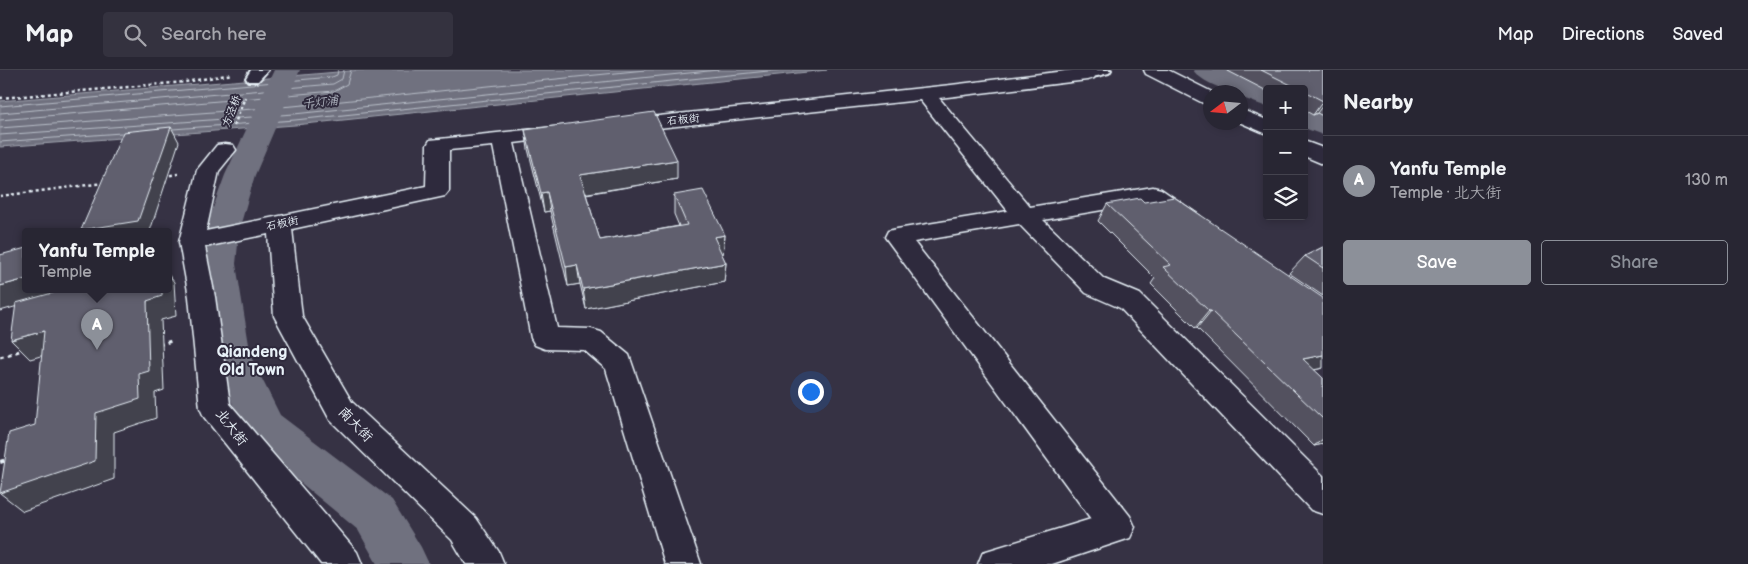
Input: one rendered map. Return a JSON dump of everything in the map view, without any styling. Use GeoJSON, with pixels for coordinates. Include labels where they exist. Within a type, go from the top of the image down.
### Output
{"type":"FeatureCollection","features":[{"type":"Feature","properties":{"kind":"street"},"geometry":{"type":"LineString","coordinates":[[1153,70],[1203,96]]}},
{"type":"Feature","properties":{"kind":"street","name":"石板街"},"geometry":{"type":"LineString","coordinates":[[191,242],[437,191],[438,145],[925,94],[1091,71]]}},
{"type":"Feature","properties":{"kind":"street"},"geometry":{"type":"LineString","coordinates":[[925,94],[1025,216],[1095,286],[1130,301],[1323,499]]}},
{"type":"Feature","properties":{"kind":"street"},"geometry":{"type":"LineString","coordinates":[[1248,119],[1263,126]]}},
{"type":"Feature","properties":{"kind":"street"},"geometry":{"type":"LineString","coordinates":[[502,138],[545,338],[591,340],[619,363],[683,564]]}},
{"type":"Feature","properties":{"kind":"street"},"geometry":{"type":"LineString","coordinates":[[1308,149],[1323,157]]}},
{"type":"Feature","properties":{"kind":"street","name":"北大街"},"geometry":{"type":"LineString","coordinates":[[217,160],[191,242],[202,298],[215,408],[344,564]]}},
{"type":"Feature","properties":{"kind":"street"},"geometry":{"type":"LineString","coordinates":[[996,564],[1118,527],[897,237],[1153,194],[1209,233]]}},
{"type":"Feature","properties":{"kind":"street","name":"南大街"},"geometry":{"type":"LineString","coordinates":[[279,224],[288,316],[341,412],[464,529],[486,564]]}},
{"type":"Feature","properties":{"kind":"path"},"geometry":{"type":"LineString","coordinates":[[0,98],[185,82],[257,72]]}},
{"type":"Feature","properties":{"kind":"path","name":"方泾桥"},"geometry":{"type":"LineString","coordinates":[[217,160],[257,72]]}},
{"type":"Feature","properties":{"kind":"path"},"geometry":{"type":"LineString","coordinates":[[158,176],[217,160]]}},
{"type":"Feature","properties":{"kind":"path"},"geometry":{"type":"LineString","coordinates":[[0,196],[109,182]]}},
{"type":"Feature","properties":{"kind":"path"},"geometry":{"type":"LineString","coordinates":[[150,348],[206,331]]}},
{"type":"Feature","properties":{"kind":"path"},"geometry":{"type":"LineString","coordinates":[[0,356],[27,349]]}},
{"type":"Feature","properties":{"kind":"path"},"geometry":{"type":"LineString","coordinates":[[0,462],[18,457]]}},
{"type":"Feature","properties":{"kind":"water","name":"千灯浦"},"geometry":{"type":"Polygon","coordinates":[[[361,70],[827,70],[295,125],[0,147],[0,101],[361,70]]]}},
{"type":"Feature","properties":{"kind":"building"},"geometry":{"type":"Polygon","coordinates":[[[1261,70],[1323,70],[1323,101],[1308,93],[1308,85],[1291,85],[1261,70]]]}},
{"type":"Feature","properties":{"kind":"building"},"geometry":{"type":"Polygon","coordinates":[[[654,112],[677,160],[580,175],[600,240],[687,225],[674,195],[703,190],[725,235],[714,237],[726,263],[583,289],[577,265],[566,267],[547,192],[541,193],[525,130],[654,112]]]}},
{"type":"Feature","properties":{"kind":"building"},"geometry":{"type":"Polygon","coordinates":[[[171,127],[138,221],[82,228],[123,132],[171,127]]]}},
{"type":"Feature","properties":{"kind":"building"},"geometry":{"type":"Polygon","coordinates":[[[1174,197],[1323,298],[1323,355],[1303,359],[1323,378],[1323,419],[1163,267],[1171,265],[1107,204],[1140,198],[1144,202],[1174,197]]]}},
{"type":"Feature","properties":{"kind":"building"},"geometry":{"type":"Polygon","coordinates":[[[1323,247],[1323,268],[1305,256],[1323,247]]]}},
{"type":"Feature","properties":{"kind":"building"},"geometry":{"type":"Polygon","coordinates":[[[22,249],[22,280],[0,286],[0,255],[22,249]]]}},
{"type":"Feature","properties":{"kind":"building"},"geometry":{"type":"Polygon","coordinates":[[[52,293],[162,293],[162,296],[147,301],[149,371],[139,374],[140,399],[96,413],[95,461],[0,493],[9,433],[35,425],[44,331],[11,340],[16,303],[52,293]]]}},
{"type":"Feature","properties":{"kind":"waterway"},"geometry":{"type":"LineString","coordinates":[[222,230],[240,175],[287,70]]}},
{"type":"Feature","properties":{"kind":"waterway"},"geometry":{"type":"LineString","coordinates":[[1206,70],[1263,97]]}},
{"type":"Feature","properties":{"kind":"waterway"},"geometry":{"type":"LineString","coordinates":[[1308,119],[1323,126]]}},
{"type":"Feature","properties":{"kind":"waterway"},"geometry":{"type":"LineString","coordinates":[[221,244],[219,264],[231,357],[265,428],[375,515],[404,564]]}},
{"type":"Feature","properties":{"kind":"place","name":"Yanfu Temple"},"geometry":{"type":"Point","coordinates":[97,350]}},
{"type":"Feature","properties":{"kind":"district","name":"Qiandeng Old Town"},"geometry":{"type":"Point","coordinates":[252,360]}}]}
